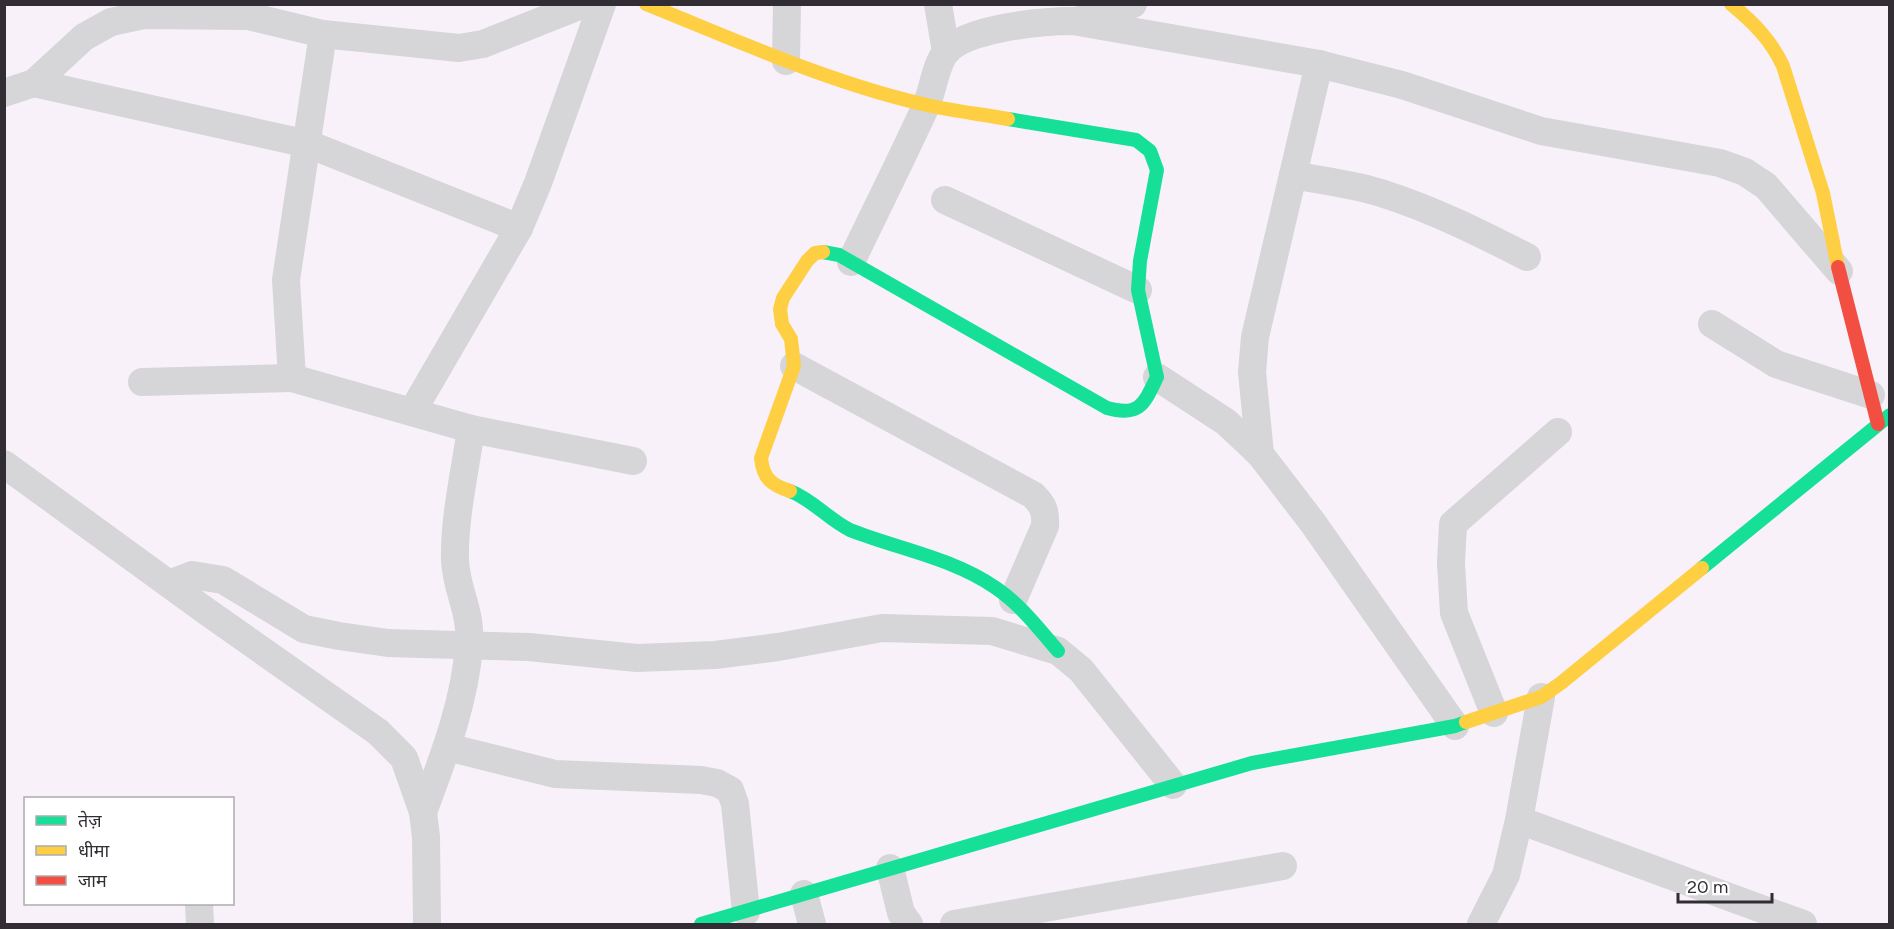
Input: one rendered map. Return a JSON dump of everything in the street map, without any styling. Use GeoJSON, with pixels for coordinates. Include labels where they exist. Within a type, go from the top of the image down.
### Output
{"type":"FeatureCollection","features":[{"type":"Feature","properties":{"kind":"street"},"geometry":{"type":"LineString","coordinates":[[4,93],[34,83],[84,37],[111,22],[144,15],[248,16],[323,34],[459,48],[483,44],[584,4]]}},
{"type":"Feature","properties":{"kind":"street"},"geometry":{"type":"LineString","coordinates":[[412,412],[519,228],[538,183],[602,4]]}},
{"type":"Feature","properties":{"kind":"street"},"geometry":{"type":"LineString","coordinates":[[646,4],[786,61],[854,84],[927,105],[1136,140],[1150,151],[1157,170],[1140,261],[1138,290],[1157,377],[1142,406],[1131,412],[1107,408],[851,262],[827,251],[815,253],[807,261],[783,298],[780,309],[782,324],[791,339],[794,366],[761,458],[761,471],[768,483],[806,498],[848,530],[960,568],[987,582],[1013,600],[1058,651],[1082,670],[1173,785]]}},
{"type":"Feature","properties":{"kind":"street"},"geometry":{"type":"LineString","coordinates":[[786,61],[787,4]]}},
{"type":"Feature","properties":{"kind":"street"},"geometry":{"type":"LineString","coordinates":[[851,262],[927,105],[946,52],[938,4]]}},
{"type":"Feature","properties":{"kind":"street"},"geometry":{"type":"LineString","coordinates":[[1074,21],[1133,4]]}},
{"type":"Feature","properties":{"kind":"street"},"geometry":{"type":"LineString","coordinates":[[1731,4],[1758,26],[1775,46],[1783,66],[1823,193],[1839,271],[1880,411]]}},
{"type":"Feature","properties":{"kind":"street"},"geometry":{"type":"LineString","coordinates":[[946,52],[960,42],[1004,27],[1046,21],[1074,21],[1319,64],[1402,85],[1541,131],[1720,163],[1745,172],[1766,186],[1839,271]]}},
{"type":"Feature","properties":{"kind":"street"},"geometry":{"type":"LineString","coordinates":[[292,378],[286,280],[323,34]]}},
{"type":"Feature","properties":{"kind":"street"},"geometry":{"type":"LineString","coordinates":[[1260,454],[1252,372],[1255,337],[1319,64]]}},
{"type":"Feature","properties":{"kind":"street"},"geometry":{"type":"LineString","coordinates":[[34,83],[308,144],[519,228]]}},
{"type":"Feature","properties":{"kind":"street"},"geometry":{"type":"LineString","coordinates":[[1293,175],[1381,193],[1446,217],[1527,257]]}},
{"type":"Feature","properties":{"kind":"street"},"geometry":{"type":"LineString","coordinates":[[945,200],[1138,290]]}},
{"type":"Feature","properties":{"kind":"street"},"geometry":{"type":"LineString","coordinates":[[1712,324],[1776,364],[1880,411]]}},
{"type":"Feature","properties":{"kind":"street"},"geometry":{"type":"LineString","coordinates":[[794,366],[1033,495],[1042,504],[1046,513],[1045,526],[1013,600]]}},
{"type":"Feature","properties":{"kind":"street"},"geometry":{"type":"LineString","coordinates":[[1157,377],[1226,422],[1260,454],[1313,523],[1455,726]]}},
{"type":"Feature","properties":{"kind":"street"},"geometry":{"type":"LineString","coordinates":[[142,382],[292,378],[471,429],[633,461]]}},
{"type":"Feature","properties":{"kind":"street"},"geometry":{"type":"LineString","coordinates":[[702,924],[1252,763],[1455,726],[1541,697],[1570,676],[1880,411]]}},
{"type":"Feature","properties":{"kind":"street"},"geometry":{"type":"LineString","coordinates":[[423,812],[447,747],[463,689],[469,645],[469,620],[455,562],[456,537],[471,429]]}},
{"type":"Feature","properties":{"kind":"street"},"geometry":{"type":"LineString","coordinates":[[1494,713],[1454,613],[1450,563],[1453,524],[1558,432]]}},
{"type":"Feature","properties":{"kind":"street"},"geometry":{"type":"LineString","coordinates":[[4,464],[378,732],[404,758],[423,812],[426,837],[427,924]]}},
{"type":"Feature","properties":{"kind":"street"},"geometry":{"type":"LineString","coordinates":[[169,584],[192,575],[223,580],[304,629],[388,643],[529,647],[637,658],[715,655],[778,647],[882,628],[992,631],[1058,651]]}},
{"type":"Feature","properties":{"kind":"street"},"geometry":{"type":"LineString","coordinates":[[1481,924],[1506,875],[1519,820],[1541,697]]}},
{"type":"Feature","properties":{"kind":"street"},"geometry":{"type":"LineString","coordinates":[[447,747],[555,774],[701,780],[717,783],[730,790],[735,804],[746,912]]}},
{"type":"Feature","properties":{"kind":"street"},"geometry":{"type":"LineString","coordinates":[[1519,820],[1803,924]]}},
{"type":"Feature","properties":{"kind":"street"},"geometry":{"type":"LineString","coordinates":[[954,924],[1283,866]]}},
{"type":"Feature","properties":{"kind":"street"},"geometry":{"type":"LineString","coordinates":[[890,868],[901,913],[909,924]]}},
{"type":"Feature","properties":{"kind":"street"},"geometry":{"type":"LineString","coordinates":[[804,894],[812,924]]}},
{"type":"Feature","properties":{"kind":"street"},"geometry":{"type":"LineString","coordinates":[[199,905],[200,924]]}},
{"type":"Feature","properties":{"kind":"traffic: fast"},"geometry":{"type":"LineString","coordinates":[[823,252],[839,255],[1107,408],[1127,411],[1140,406],[1157,377],[1138,290],[1140,261],[1157,170],[1150,151],[1136,140],[1008,119]]}},
{"type":"Feature","properties":{"kind":"traffic: fast"},"geometry":{"type":"LineString","coordinates":[[1702,568],[1890,415]]}},
{"type":"Feature","properties":{"kind":"traffic: fast"},"geometry":{"type":"LineString","coordinates":[[790,491],[806,499],[850,530],[944,561],[996,588],[1014,602],[1058,651]]}},
{"type":"Feature","properties":{"kind":"traffic: fast"},"geometry":{"type":"LineString","coordinates":[[701,924],[1252,763],[1455,726],[1466,722]]}},
{"type":"Feature","properties":{"kind":"traffic: slow"},"geometry":{"type":"LineString","coordinates":[[646,4],[785,60],[855,85],[927,105],[1008,119]]}},
{"type":"Feature","properties":{"kind":"traffic: slow"},"geometry":{"type":"LineString","coordinates":[[1731,4],[1761,32],[1783,66],[1823,193],[1838,267]]}},
{"type":"Feature","properties":{"kind":"traffic: slow"},"geometry":{"type":"LineString","coordinates":[[790,491],[769,480],[761,458],[794,366],[791,339],[782,324],[780,309],[783,298],[807,261],[815,253],[823,252]]}},
{"type":"Feature","properties":{"kind":"traffic: slow"},"geometry":{"type":"LineString","coordinates":[[1466,722],[1541,697],[1702,568]]}},
{"type":"Feature","properties":{"kind":"traffic: jam"},"geometry":{"type":"LineString","coordinates":[[1838,267],[1878,424]]}}]}
